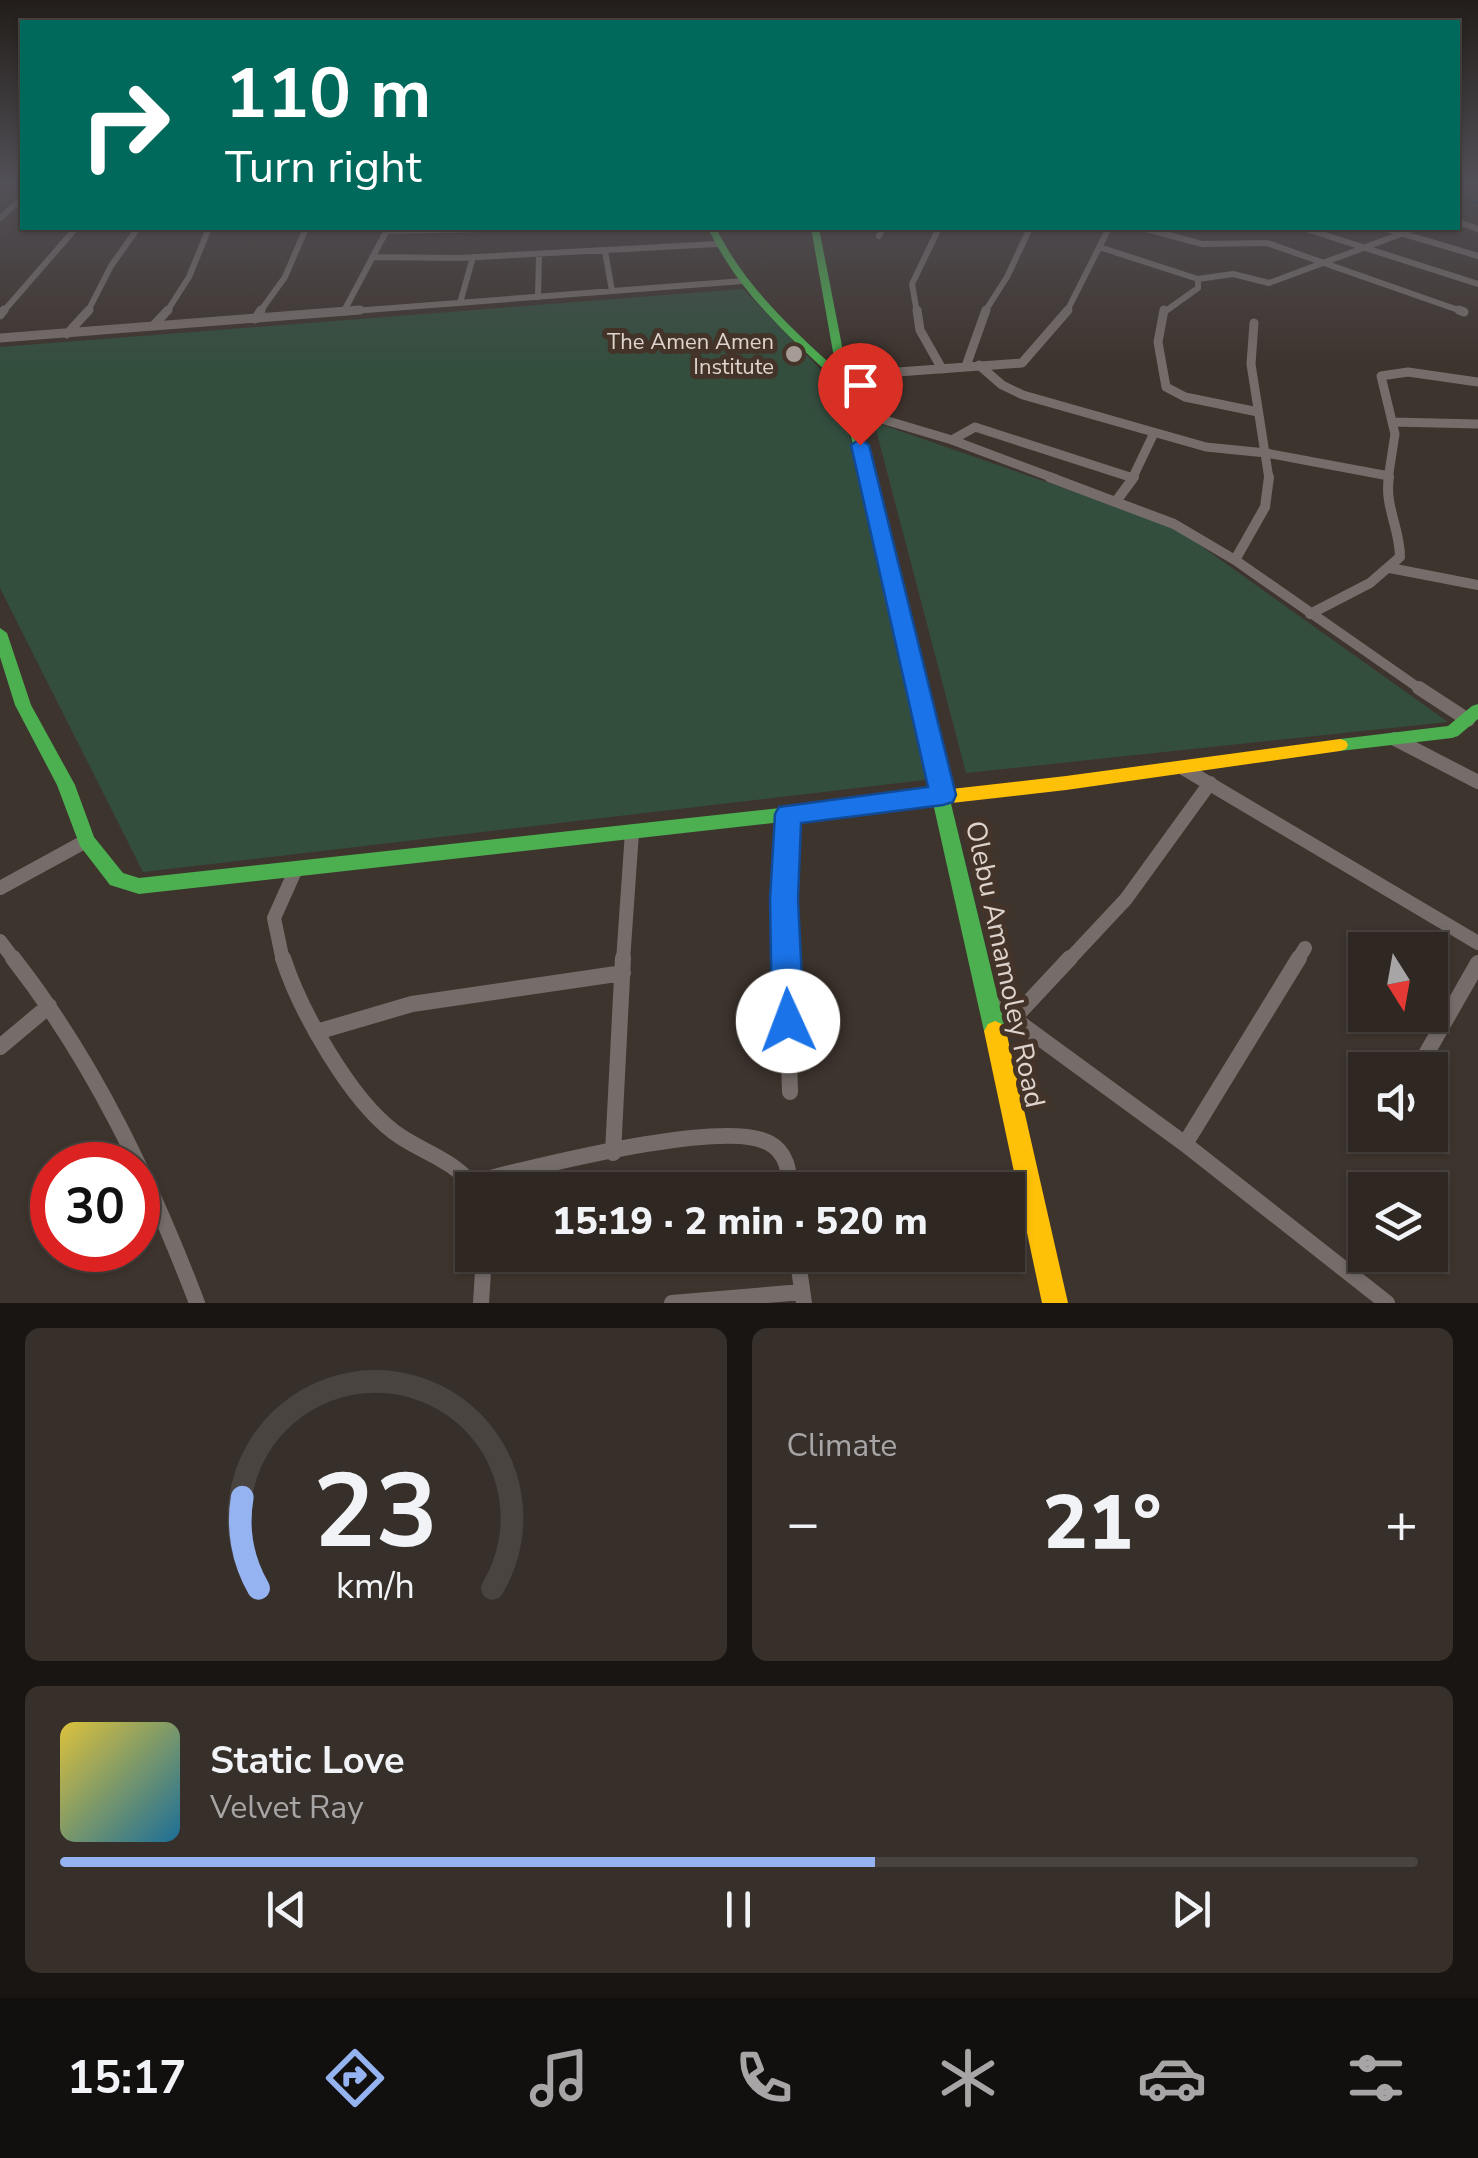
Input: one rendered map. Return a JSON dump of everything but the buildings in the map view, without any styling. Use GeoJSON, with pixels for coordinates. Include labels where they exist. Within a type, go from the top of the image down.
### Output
{"type":"FeatureCollection","features":[{"type":"Feature","properties":{"kind":"street"},"geometry":{"type":"LineString","coordinates":[[0,316],[64,242]]}},
{"type":"Feature","properties":{"kind":"street"},"geometry":{"type":"LineString","coordinates":[[67,334],[88,312],[128,242]]}},
{"type":"Feature","properties":{"kind":"street"},"geometry":{"type":"LineString","coordinates":[[152,327],[163,318],[188,277],[202,242]]}},
{"type":"Feature","properties":{"kind":"street"},"geometry":{"type":"LineString","coordinates":[[256,319],[285,277],[300,242]]}},
{"type":"Feature","properties":{"kind":"street"},"geometry":{"type":"LineString","coordinates":[[344,311],[381,242]]}},
{"type":"Feature","properties":{"kind":"street"},"geometry":{"type":"LineString","coordinates":[[372,257],[473,258],[669,242]]}},
{"type":"Feature","properties":{"kind":"street"},"geometry":{"type":"LineString","coordinates":[[718,242],[743,281],[844,379],[966,366],[1016,365],[1026,360],[1073,304],[1101,242]]}},
{"type":"Feature","properties":{"kind":"street","name":"Olebu Amamoley Road"},"geometry":{"type":"LineString","coordinates":[[817,242],[844,379],[943,795],[1055,1303]]}},
{"type":"Feature","properties":{"kind":"street"},"geometry":{"type":"LineString","coordinates":[[936,242],[912,284],[920,330],[942,368]]}},
{"type":"Feature","properties":{"kind":"street"},"geometry":{"type":"LineString","coordinates":[[966,366],[980,318],[1007,277],[1024,242]]}},
{"type":"Feature","properties":{"kind":"street"},"geometry":{"type":"LineString","coordinates":[[1194,242],[1268,244],[1464,312]]}},
{"type":"Feature","properties":{"kind":"street"},"geometry":{"type":"LineString","coordinates":[[1347,242],[1478,284]]}},
{"type":"Feature","properties":{"kind":"street"},"geometry":{"type":"LineString","coordinates":[[1098,247],[1119,250],[1198,279],[1233,274],[1274,282],[1377,242]]}},
{"type":"Feature","properties":{"kind":"street"},"geometry":{"type":"LineString","coordinates":[[1430,242],[1478,256]]}},
{"type":"Feature","properties":{"kind":"street"},"geometry":{"type":"LineString","coordinates":[[605,250],[612,292]]}},
{"type":"Feature","properties":{"kind":"street"},"geometry":{"type":"LineString","coordinates":[[538,297],[539,254]]}},
{"type":"Feature","properties":{"kind":"street"},"geometry":{"type":"LineString","coordinates":[[460,303],[473,258]]}},
{"type":"Feature","properties":{"kind":"street"},"geometry":{"type":"LineString","coordinates":[[1198,279],[1198,288],[1163,311],[1158,342],[1166,387],[1185,398],[1258,412]]}},
{"type":"Feature","properties":{"kind":"street"},"geometry":{"type":"LineString","coordinates":[[0,338],[743,281]]}},
{"type":"Feature","properties":{"kind":"street"},"geometry":{"type":"LineString","coordinates":[[1235,560],[1256,525],[1269,490],[1251,337],[1254,322]]}},
{"type":"Feature","properties":{"kind":"street"},"geometry":{"type":"LineString","coordinates":[[979,366],[1002,385],[1023,395],[1206,447],[1388,476]]}},
{"type":"Feature","properties":{"kind":"street"},"geometry":{"type":"LineString","coordinates":[[1310,614],[1354,594],[1400,556],[1400,542],[1388,510],[1388,476],[1395,450],[1392,422],[1380,382],[1384,374],[1408,372],[1478,382]]}},
{"type":"Feature","properties":{"kind":"street"},"geometry":{"type":"LineString","coordinates":[[0,633],[4,657],[22,706],[66,785],[86,841],[118,879],[139,886],[1183,768],[1452,732],[1473,715],[1174,524],[952,440],[851,410]]}},
{"type":"Feature","properties":{"kind":"street"},"geometry":{"type":"LineString","coordinates":[[1392,422],[1478,424]]}},
{"type":"Feature","properties":{"kind":"street"},"geometry":{"type":"LineString","coordinates":[[952,440],[975,426],[1133,478]]}},
{"type":"Feature","properties":{"kind":"street"},"geometry":{"type":"LineString","coordinates":[[1118,500],[1154,433]]}},
{"type":"Feature","properties":{"kind":"street"},"geometry":{"type":"LineString","coordinates":[[1390,568],[1478,585]]}},
{"type":"Feature","properties":{"kind":"street"},"geometry":{"type":"LineString","coordinates":[[1395,740],[1478,782]]}},
{"type":"Feature","properties":{"kind":"street"},"geometry":{"type":"LineString","coordinates":[[1183,768],[1478,943]]}},
{"type":"Feature","properties":{"kind":"street"},"geometry":{"type":"LineString","coordinates":[[1013,1019],[1126,899],[1210,783]]}},
{"type":"Feature","properties":{"kind":"street"},"geometry":{"type":"LineString","coordinates":[[788,814],[784,899],[790,1092]]}},
{"type":"Feature","properties":{"kind":"street"},"geometry":{"type":"LineString","coordinates":[[613,1152],[632,832]]}},
{"type":"Feature","properties":{"kind":"street"},"geometry":{"type":"LineString","coordinates":[[0,888],[86,841]]}},
{"type":"Feature","properties":{"kind":"street"},"geometry":{"type":"LineString","coordinates":[[296,869],[276,907],[276,944],[288,974],[373,1112],[391,1130],[455,1173]]}},
{"type":"Feature","properties":{"kind":"street"},"geometry":{"type":"LineString","coordinates":[[0,941],[50,1006],[100,1086],[157,1197],[197,1303]]}},
{"type":"Feature","properties":{"kind":"street"},"geometry":{"type":"LineString","coordinates":[[1185,1144],[1305,948]]}},
{"type":"Feature","properties":{"kind":"street"},"geometry":{"type":"LineString","coordinates":[[1427,1052],[1478,962]]}},
{"type":"Feature","properties":{"kind":"street"},"geometry":{"type":"LineString","coordinates":[[320,1031],[412,1004],[623,973]]}},
{"type":"Feature","properties":{"kind":"street"},"geometry":{"type":"LineString","coordinates":[[988,1000],[1185,1144],[1386,1303]]}},
{"type":"Feature","properties":{"kind":"street"},"geometry":{"type":"LineString","coordinates":[[0,1046],[50,1006]]}},
{"type":"Feature","properties":{"kind":"street"},"geometry":{"type":"LineString","coordinates":[[531,1172],[613,1152],[724,1136],[766,1141],[780,1151],[789,1172]]}},
{"type":"Feature","properties":{"kind":"street"},"geometry":{"type":"LineString","coordinates":[[480,1303],[483,1272]]}},
{"type":"Feature","properties":{"kind":"street"},"geometry":{"type":"LineString","coordinates":[[672,1303],[803,1298],[799,1272]]}},
{"type":"Feature","properties":{"kind":"green space"},"geometry":{"type":"Polygon","coordinates":[[[743,289],[838,388],[933,779],[143,872],[0,588],[0,347],[743,289]]]}},
{"type":"Feature","properties":{"kind":"green space"},"geometry":{"type":"Polygon","coordinates":[[[874,422],[1173,526],[1448,722],[966,773],[874,422]]]}},
{"type":"Feature","properties":{"kind":"traffic: fast"},"geometry":{"type":"LineString","coordinates":[[719,242],[752,293],[844,382]]}},
{"type":"Feature","properties":{"kind":"traffic: fast"},"geometry":{"type":"LineString","coordinates":[[818,242],[844,382],[995,1031]]}},
{"type":"Feature","properties":{"kind":"traffic: fast"},"geometry":{"type":"LineString","coordinates":[[0,633],[23,705],[66,785],[86,841],[117,879],[139,886],[854,807]]}},
{"type":"Feature","properties":{"kind":"traffic: fast"},"geometry":{"type":"LineString","coordinates":[[1340,745],[1452,732],[1478,710]]}},
{"type":"Feature","properties":{"kind":"traffic: slow"},"geometry":{"type":"LineString","coordinates":[[854,807],[1066,783],[1340,745]]}},
{"type":"Feature","properties":{"kind":"traffic: slow"},"geometry":{"type":"LineString","coordinates":[[995,1031],[1055,1303]]}},
{"type":"Feature","properties":{"kind":"place","name":"The Amen Amen Institute"},"geometry":{"type":"Point","coordinates":[794,354]}},
{"type":"Feature","properties":{"kind":"route"},"geometry":{"type":"LineString","coordinates":[[788,1021],[784,899],[788,814],[943,795],[860,445]]}}]}
